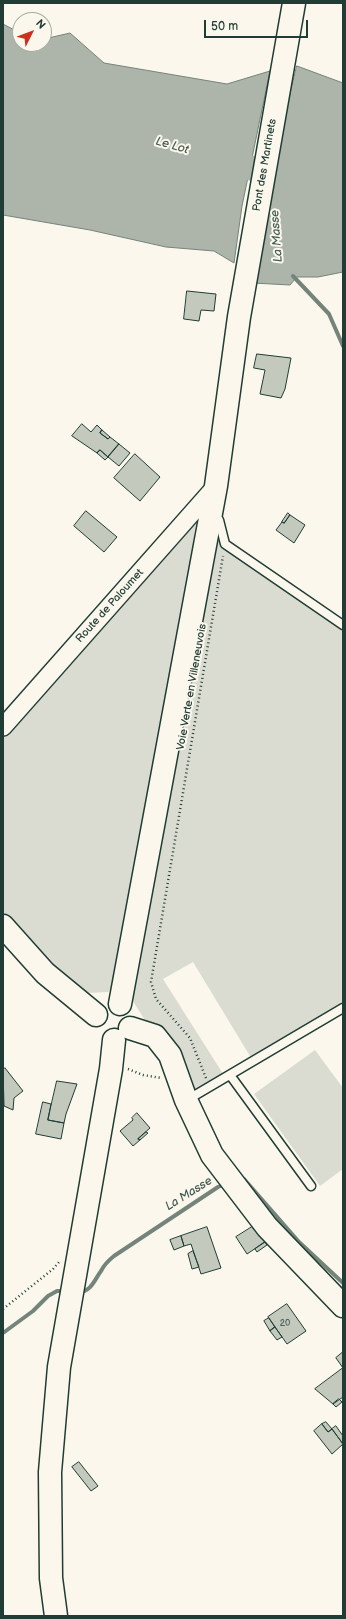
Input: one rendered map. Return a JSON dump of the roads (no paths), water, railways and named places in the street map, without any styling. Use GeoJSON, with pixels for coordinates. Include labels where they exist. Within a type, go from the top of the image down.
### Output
{"type":"FeatureCollection","features":[{"type":"Feature","properties":{"kind":"street","name":"Pont des Martinets"},"geometry":{"type":"LineString","coordinates":[[120,1004],[216,486],[239,317],[293,8]]}},
{"type":"Feature","properties":{"kind":"street","name":"Route de Paloumet"},"geometry":{"type":"LineString","coordinates":[[3,727],[216,486]]}},
{"type":"Feature","properties":{"kind":"street"},"geometry":{"type":"LineString","coordinates":[[3,926],[45,973],[96,1015]]}},
{"type":"Feature","properties":{"kind":"street"},"geometry":{"type":"LineString","coordinates":[[56,1616],[51,1578],[50,1472],[59,1366],[111,1069],[122,1034],[131,1017],[125,1007],[120,1004],[114,1003],[103,1006],[96,1015],[95,1021],[99,1032],[103,1036],[122,1034],[155,1036],[170,1055],[186,1100],[212,1155],[267,1227],[343,1306]]}},
{"type":"Feature","properties":{"kind":"lane"},"geometry":{"type":"LineString","coordinates":[[210,514],[219,520],[226,544],[343,625]]}},
{"type":"Feature","properties":{"kind":"lane"},"geometry":{"type":"LineString","coordinates":[[186,1100],[343,1008]]}},
{"type":"Feature","properties":{"kind":"lane"},"geometry":{"type":"LineString","coordinates":[[230,1075],[311,1186]]}},
{"type":"Feature","properties":{"kind":"water"},"geometry":{"type":"Polygon","coordinates":[[[3,24],[12,29],[12,52],[52,52],[52,37],[70,33],[104,63],[227,84],[270,71],[242,206],[234,263],[214,251],[166,247],[90,230],[3,215],[3,24]]]}},
{"type":"Feature","properties":{"kind":"water"},"geometry":{"type":"Polygon","coordinates":[[[297,66],[343,83],[343,272],[318,277],[297,277],[290,285],[253,283],[276,154],[297,66]]]}},
{"type":"Feature","properties":{"kind":"waterway","name":"Le Lot"},"geometry":{"type":"LineString","coordinates":[[215,158],[301,182],[343,182]]}},
{"type":"Feature","properties":{"kind":"waterway","name":"La Masse"},"geometry":{"type":"LineString","coordinates":[[293,276],[329,314],[343,346]]}},
{"type":"Feature","properties":{"kind":"waterway","name":"La Masse"},"geometry":{"type":"LineString","coordinates":[[241,1180],[244,1179],[299,1242],[343,1283]]}},
{"type":"Feature","properties":{"kind":"waterway","name":"La Masse"},"geometry":{"type":"LineString","coordinates":[[79,1292],[87,1290],[90,1287],[108,1261],[114,1256],[218,1187],[225,1184]]}},
{"type":"Feature","properties":{"kind":"waterway","name":"La Masse"},"geometry":{"type":"LineString","coordinates":[[3,1333],[33,1311],[48,1296],[57,1291],[63,1291]]}}]}
